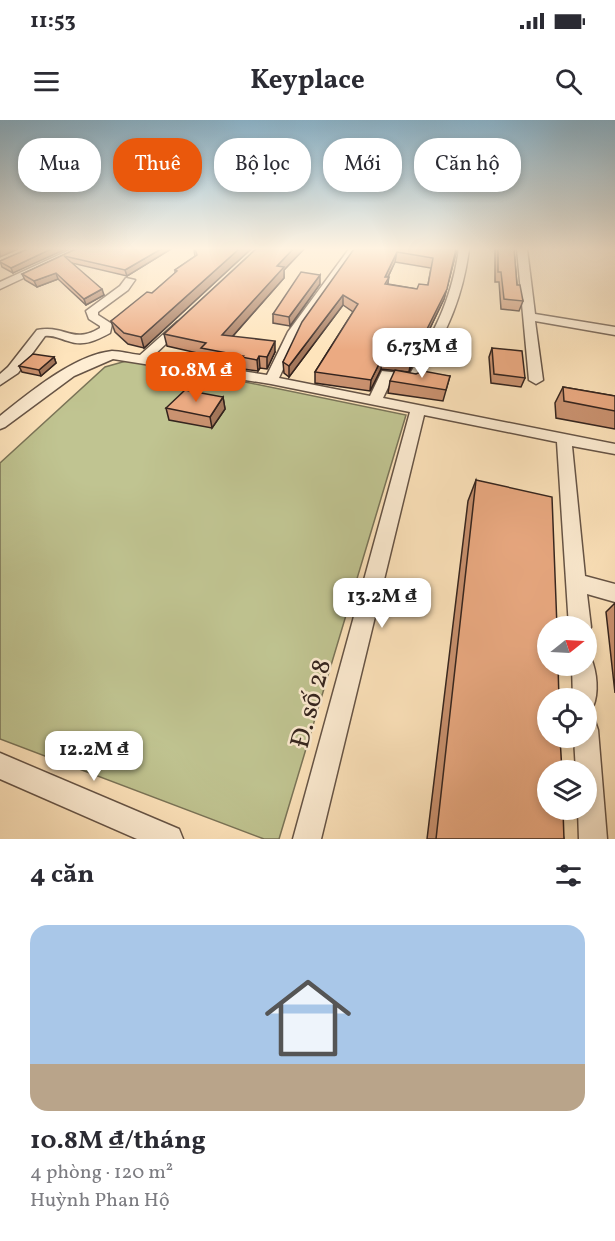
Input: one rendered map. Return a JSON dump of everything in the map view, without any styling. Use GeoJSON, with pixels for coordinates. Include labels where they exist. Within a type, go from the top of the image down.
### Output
{"type":"FeatureCollection","features":[{"type":"Feature","properties":{"kind":"street"},"geometry":{"type":"LineString","coordinates":[[0,381],[13,370],[41,333],[50,332],[81,342],[92,340],[108,326],[93,317],[92,311],[128,283]]}},
{"type":"Feature","properties":{"kind":"street"},"geometry":{"type":"LineString","coordinates":[[270,380],[294,332],[330,283]]}},
{"type":"Feature","properties":{"kind":"street"},"geometry":{"type":"LineString","coordinates":[[375,401],[387,374],[414,379],[450,311],[459,283]]}},
{"type":"Feature","properties":{"kind":"street"},"geometry":{"type":"LineString","coordinates":[[526,283],[536,380]]}},
{"type":"Feature","properties":{"kind":"street"},"geometry":{"type":"LineString","coordinates":[[143,359],[194,312]]}},
{"type":"Feature","properties":{"kind":"street"},"geometry":{"type":"LineString","coordinates":[[529,316],[615,331]]}},
{"type":"Feature","properties":{"kind":"street"},"geometry":{"type":"LineString","coordinates":[[92,340],[103,348],[104,356]]}},
{"type":"Feature","properties":{"kind":"street"},"geometry":{"type":"LineString","coordinates":[[0,424],[40,392],[104,356],[120,355],[270,380],[615,449]]}},
{"type":"Feature","properties":{"kind":"street","name":"Đ. số 28"},"geometry":{"type":"LineString","coordinates":[[307,839],[418,410]]}},
{"type":"Feature","properties":{"kind":"street"},"geometry":{"type":"LineString","coordinates":[[564,439],[580,616]]}},
{"type":"Feature","properties":{"kind":"street"},"geometry":{"type":"LineString","coordinates":[[578,583],[615,593]]}},
{"type":"Feature","properties":{"kind":"street"},"geometry":{"type":"LineString","coordinates":[[587,748],[593,839]]}},
{"type":"Feature","properties":{"kind":"street"},"geometry":{"type":"LineString","coordinates":[[0,766],[169,839]]}},
{"type":"Feature","properties":{"kind":"green space"},"geometry":{"type":"Polygon","coordinates":[[[133,359],[406,415],[279,839],[264,839],[0,739],[0,463],[105,367],[133,359]]]}},
{"type":"Feature","properties":{"kind":"building"},"geometry":{"type":"Polygon","coordinates":[[[66,283],[95,283],[102,289],[84,299],[66,283]]]}},
{"type":"Feature","properties":{"kind":"building"},"geometry":{"type":"Polygon","coordinates":[[[164,283],[202,283],[141,337],[124,333],[111,321],[147,292],[152,293],[164,283]]]}},
{"type":"Feature","properties":{"kind":"building"},"geometry":{"type":"Polygon","coordinates":[[[220,283],[270,283],[222,335],[275,341],[267,357],[259,356],[257,360],[241,357],[243,356],[201,348],[206,343],[164,334],[220,283]]]}},
{"type":"Feature","properties":{"kind":"building"},"geometry":{"type":"Polygon","coordinates":[[[294,283],[314,283],[289,317],[273,314],[294,283]]]}},
{"type":"Feature","properties":{"kind":"building"},"geometry":{"type":"Polygon","coordinates":[[[330,283],[386,283],[417,289],[419,284],[448,283],[411,361],[382,358],[371,380],[315,372],[358,304],[343,295],[289,366],[283,362],[302,322],[330,283]]]}},
{"type":"Feature","properties":{"kind":"building"},"geometry":{"type":"Polygon","coordinates":[[[502,283],[517,283],[517,285],[520,285],[523,301],[504,299],[502,283]]]}},
{"type":"Feature","properties":{"kind":"building"},"geometry":{"type":"Polygon","coordinates":[[[492,348],[522,351],[525,378],[494,374],[492,348]]]}},
{"type":"Feature","properties":{"kind":"building"},"geometry":{"type":"Polygon","coordinates":[[[33,354],[54,357],[39,370],[19,366],[33,354]]]}},
{"type":"Feature","properties":{"kind":"building"},"geometry":{"type":"Polygon","coordinates":[[[395,370],[416,374],[423,371],[450,376],[446,390],[390,381],[395,370]]]}},
{"type":"Feature","properties":{"kind":"building"},"geometry":{"type":"Polygon","coordinates":[[[563,387],[615,396],[615,411],[564,401],[563,387]]]}},
{"type":"Feature","properties":{"kind":"building"},"geometry":{"type":"Polygon","coordinates":[[[185,390],[223,397],[210,417],[166,408],[185,390]]]}},
{"type":"Feature","properties":{"kind":"building"},"geometry":{"type":"Polygon","coordinates":[[[476,480],[552,497],[557,616],[537,616],[537,676],[558,676],[559,688],[537,688],[537,748],[561,748],[561,760],[537,760],[537,820],[563,820],[564,839],[436,839],[476,480]]]}}]}
